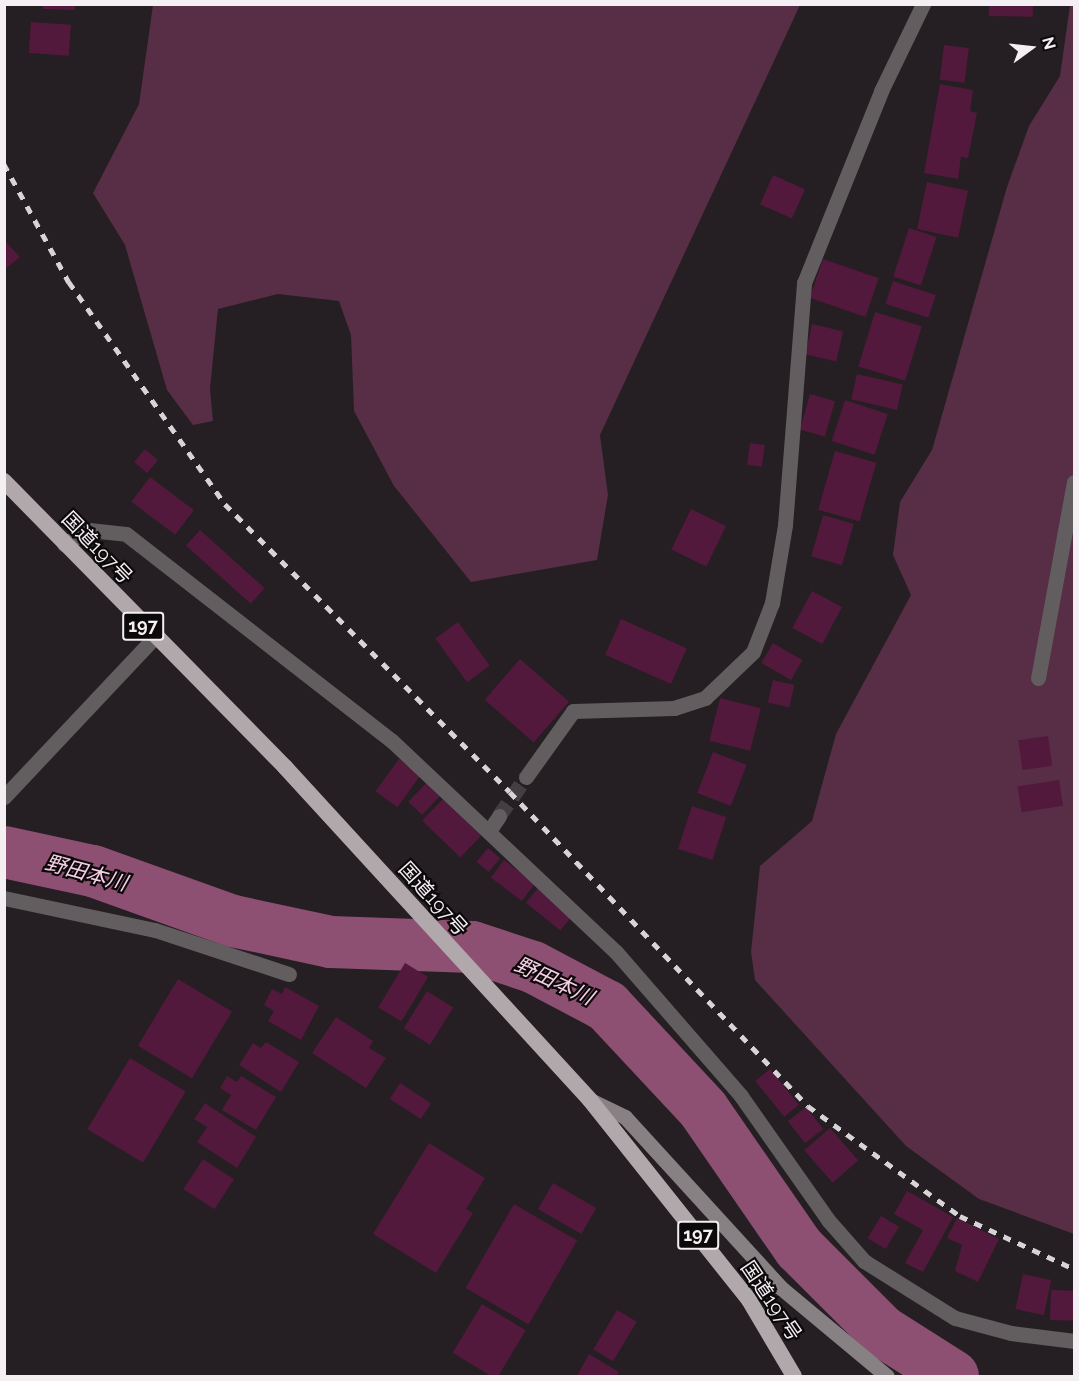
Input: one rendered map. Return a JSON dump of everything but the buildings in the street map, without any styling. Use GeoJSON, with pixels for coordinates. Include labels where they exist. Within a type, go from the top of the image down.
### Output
{"type":"FeatureCollection","features":[{"type":"Feature","properties":{"kind":"highway","name":"国道197号"},"geometry":{"type":"LineString","coordinates":[[4,481],[154,638],[285,767],[590,1100],[749,1300],[794,1377]]}},
{"type":"Feature","properties":{"kind":"main road"},"geometry":{"type":"LineString","coordinates":[[590,1100],[625,1117],[780,1287],[887,1377]]}},
{"type":"Feature","properties":{"kind":"street"},"geometry":{"type":"LineString","coordinates":[[526,777],[573,711],[674,708],[705,698],[753,652],[772,603],[784,525],[804,283],[881,91],[923,4]]}},
{"type":"Feature","properties":{"kind":"street"},"geometry":{"type":"LineString","coordinates":[[1038,678],[1074,482]]}},
{"type":"Feature","properties":{"kind":"street"},"geometry":{"type":"LineString","coordinates":[[64,544],[89,530],[126,534],[392,741],[616,952],[741,1096],[864,1262],[955,1318],[1011,1333],[1074,1341]]}},
{"type":"Feature","properties":{"kind":"street"},"geometry":{"type":"LineString","coordinates":[[4,797],[154,638]]}},
{"type":"Feature","properties":{"kind":"street"},"geometry":{"type":"LineString","coordinates":[[489,831],[499,816]]}},
{"type":"Feature","properties":{"kind":"street"},"geometry":{"type":"LineString","coordinates":[[4,898],[155,930],[289,974]]}},
{"type":"Feature","properties":{"kind":"shaded area"},"geometry":{"type":"Polygon","coordinates":[[[153,5],[800,5],[600,435],[608,495],[597,560],[471,582],[394,486],[354,411],[351,335],[339,301],[278,294],[218,309],[210,389],[213,421],[193,425],[167,390],[125,245],[93,193],[139,104],[153,5]]]}},
{"type":"Feature","properties":{"kind":"shaded area"},"geometry":{"type":"Polygon","coordinates":[[[1070,5],[1074,5],[1074,1234],[979,1199],[906,1146],[755,980],[751,952],[760,866],[812,821],[836,734],[911,595],[893,555],[900,502],[932,450],[1007,187],[1029,126],[1060,76],[1070,5]]]}},
{"type":"Feature","properties":{"kind":"waterway","name":"野田本川"},"geometry":{"type":"LineString","coordinates":[[4,852],[93,871],[233,921],[331,942],[472,947],[533,967],[607,1006],[703,1109],[799,1248],[882,1331],[953,1376]]}},
{"type":"Feature","properties":{"kind":"tunnel"},"geometry":{"type":"LineString","coordinates":[[499,816],[526,777]]}},
{"type":"Feature","properties":{"kind":"railway"},"geometry":{"type":"LineString","coordinates":[[4,164],[69,282],[225,504],[510,792],[808,1106],[960,1216],[1074,1269]]}}]}
